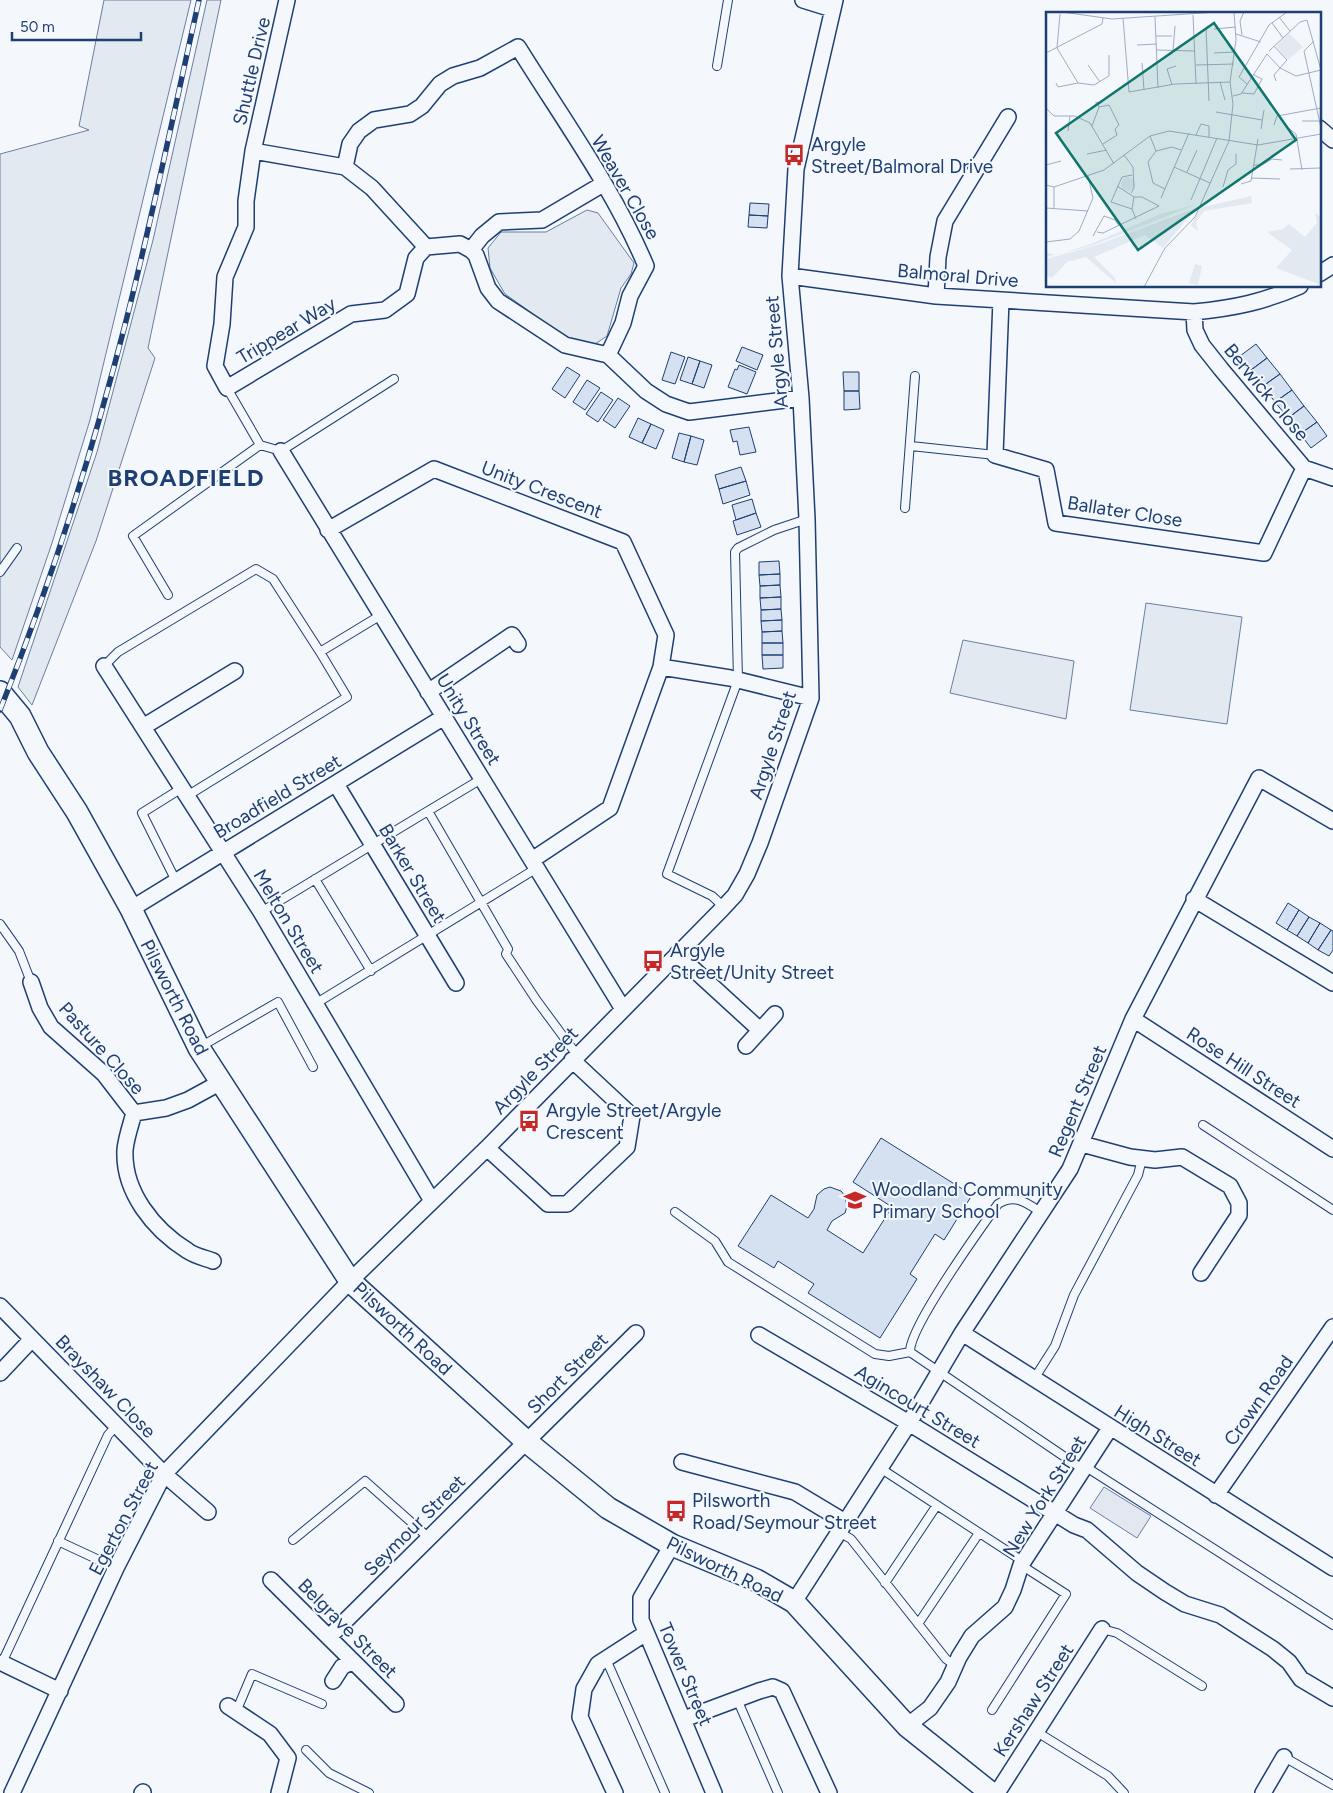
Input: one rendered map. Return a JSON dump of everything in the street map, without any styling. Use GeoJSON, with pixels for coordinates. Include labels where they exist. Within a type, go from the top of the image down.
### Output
{"type":"FeatureCollection","features":[{"type":"Feature","properties":{"kind":"street","name":"Shuttle Drive"},"geometry":{"type":"LineString","coordinates":[[227,388],[214,366],[222,324],[225,277],[246,227],[246,201],[253,151],[287,0]]}},
{"type":"Feature","properties":{"kind":"street"},"geometry":{"type":"LineString","coordinates":[[803,0],[834,5]]}},
{"type":"Feature","properties":{"kind":"street","name":"Argyle Street"},"geometry":{"type":"LineString","coordinates":[[350,1281],[487,1148],[724,907],[735,895],[747,874],[760,843],[811,698],[807,519],[801,398],[790,276],[796,169],[834,5]]}},
{"type":"Feature","properties":{"kind":"street","name":"Weaver Close"},"geometry":{"type":"LineString","coordinates":[[345,168],[350,144],[359,130],[374,120],[410,114],[422,106],[440,84],[453,76],[480,68],[518,47],[603,184],[635,240],[646,266],[630,296],[623,324],[608,355]]}},
{"type":"Feature","properties":{"kind":"street"},"geometry":{"type":"LineString","coordinates":[[936,296],[938,257],[945,221],[1008,117]]}},
{"type":"Feature","properties":{"kind":"street"},"geometry":{"type":"LineString","coordinates":[[1320,129],[1333,140]]}},
{"type":"Feature","properties":{"kind":"street"},"geometry":{"type":"LineString","coordinates":[[253,151],[345,168],[372,188],[426,247],[460,244],[471,250],[476,255],[488,288],[498,301],[566,345],[608,355],[646,391],[666,404],[689,412],[801,398]]}},
{"type":"Feature","properties":{"kind":"street"},"geometry":{"type":"LineString","coordinates":[[471,250],[482,236],[499,222],[542,220],[603,184]]}},
{"type":"Feature","properties":{"kind":"street","name":"Trippear Way"},"geometry":{"type":"LineString","coordinates":[[227,388],[351,314],[385,310],[407,294],[416,258],[426,247]]}},
{"type":"Feature","properties":{"kind":"street"},"geometry":{"type":"LineString","coordinates":[[1320,273],[1333,265]]}},
{"type":"Feature","properties":{"kind":"street","name":"Balmoral Drive"},"geometry":{"type":"LineString","coordinates":[[790,276],[936,296],[1194,312],[1236,308],[1277,296],[1295,288]]}},
{"type":"Feature","properties":{"kind":"street"},"geometry":{"type":"LineString","coordinates":[[995,455],[1001,300]]}},
{"type":"Feature","properties":{"kind":"street","name":"Berwick Close"},"geometry":{"type":"LineString","coordinates":[[1194,312],[1196,330],[1202,345],[1304,468],[1333,478]]}},
{"type":"Feature","properties":{"kind":"street","name":"Unity Street"},"geometry":{"type":"LineString","coordinates":[[281,451],[428,692],[483,778],[622,1009]]}},
{"type":"Feature","properties":{"kind":"street","name":"Ballater Close"},"geometry":{"type":"LineString","coordinates":[[995,455],[1046,470],[1056,522],[1264,553],[1304,468]]}},
{"type":"Feature","properties":{"kind":"street","name":"Unity Crescent"},"geometry":{"type":"LineString","coordinates":[[328,530],[434,468],[623,542],[666,635],[661,667],[610,808],[535,864]]}},
{"type":"Feature","properties":{"kind":"street"},"geometry":{"type":"LineString","coordinates":[[428,692],[512,635],[518,644]]}},
{"type":"Feature","properties":{"kind":"street","name":"Melton Street"},"geometry":{"type":"LineString","coordinates":[[104,666],[261,912],[432,1201]]}},
{"type":"Feature","properties":{"kind":"street"},"geometry":{"type":"LineString","coordinates":[[661,667],[738,680],[811,698]]}},
{"type":"Feature","properties":{"kind":"street"},"geometry":{"type":"LineString","coordinates":[[143,727],[235,671]]}},
{"type":"Feature","properties":{"kind":"street","name":"Pilsworth Road"},"geometry":{"type":"LineString","coordinates":[[0,692],[20,716],[38,752],[77,812],[132,909],[199,1048],[350,1281],[527,1442],[608,1508],[672,1545],[756,1580],[794,1602],[907,1726],[991,1793]]}},
{"type":"Feature","properties":{"kind":"street","name":"Broadfield Street"},"geometry":{"type":"LineString","coordinates":[[132,909],[444,717]]}},
{"type":"Feature","properties":{"kind":"street","name":"Regent Street"},"geometry":{"type":"LineString","coordinates":[[794,1602],[909,1423],[962,1333],[1070,1169],[1133,1019],[1194,899],[1259,778],[1333,821]]}},
{"type":"Feature","properties":{"kind":"street","name":"Barker Street"},"geometry":{"type":"LineString","coordinates":[[336,784],[456,983]]}},
{"type":"Feature","properties":{"kind":"street"},"geometry":{"type":"LineString","coordinates":[[1194,899],[1333,983]]}},
{"type":"Feature","properties":{"kind":"street"},"geometry":{"type":"LineString","coordinates":[[678,954],[760,1030]]}},
{"type":"Feature","properties":{"kind":"street","name":"Pasture Close"},"geometry":{"type":"LineString","coordinates":[[31,982],[40,1008],[52,1027],[104,1074],[134,1113]]}},
{"type":"Feature","properties":{"kind":"street"},"geometry":{"type":"LineString","coordinates":[[746,1046],[775,1014]]}},
{"type":"Feature","properties":{"kind":"street","name":"Rose Hill Street"},"geometry":{"type":"LineString","coordinates":[[1133,1019],[1333,1149]]}},
{"type":"Feature","properties":{"kind":"street"},"geometry":{"type":"LineString","coordinates":[[487,1148],[548,1204],[567,1204],[627,1147],[632,1116],[575,1057]]}},
{"type":"Feature","properties":{"kind":"street"},"geometry":{"type":"LineString","coordinates":[[213,1261],[189,1252],[154,1224],[139,1202],[130,1179],[125,1150],[134,1113],[166,1108],[188,1100],[221,1082]]}},
{"type":"Feature","properties":{"kind":"street"},"geometry":{"type":"LineString","coordinates":[[1082,1144],[1155,1160],[1182,1157],[1230,1186],[1239,1203],[1239,1215],[1201,1273]]}},
{"type":"Feature","properties":{"kind":"street","name":"Egerton Street"},"geometry":{"type":"LineString","coordinates":[[12,1793],[116,1568],[164,1474],[350,1281]]}},
{"type":"Feature","properties":{"kind":"street","name":"Brayshaw Close"},"geometry":{"type":"LineString","coordinates":[[0,1306],[118,1424],[164,1474],[208,1512]]}},
{"type":"Feature","properties":{"kind":"street","name":"Crown Road"},"geometry":{"type":"LineString","coordinates":[[1216,1495],[1333,1327]]}},
{"type":"Feature","properties":{"kind":"street","name":"Short Street"},"geometry":{"type":"LineString","coordinates":[[527,1442],[636,1333]]}},
{"type":"Feature","properties":{"kind":"street","name":"High Street"},"geometry":{"type":"LineString","coordinates":[[962,1333],[1333,1568]]}},
{"type":"Feature","properties":{"kind":"street","name":"Agincourt Street"},"geometry":{"type":"LineString","coordinates":[[759,1336],[909,1423],[1074,1525],[1087,1530],[1137,1573],[1185,1604],[1220,1615],[1273,1649],[1289,1662],[1301,1678],[1333,1698]]}},
{"type":"Feature","properties":{"kind":"street"},"geometry":{"type":"LineString","coordinates":[[0,1373],[32,1339]]}},
{"type":"Feature","properties":{"kind":"street","name":"New York Street"},"geometry":{"type":"LineString","coordinates":[[907,1726],[930,1708],[948,1682],[972,1636],[1005,1607],[1014,1590],[1023,1563],[1110,1428]]}},
{"type":"Feature","properties":{"kind":"street","name":"Seymour Street"},"geometry":{"type":"LineString","coordinates":[[330,1637],[527,1442]]}},
{"type":"Feature","properties":{"kind":"street"},"geometry":{"type":"LineString","coordinates":[[682,1462],[795,1492],[842,1527]]}},
{"type":"Feature","properties":{"kind":"street","name":"Tower Street"},"geometry":{"type":"LineString","coordinates":[[672,1545],[641,1598],[641,1620],[714,1793]]}},
{"type":"Feature","properties":{"kind":"street","name":"Belgrave Street"},"geometry":{"type":"LineString","coordinates":[[271,1580],[396,1704]]}},
{"type":"Feature","properties":{"kind":"street","name":"Kershaw Street"},"geometry":{"type":"LineString","coordinates":[[997,1793],[1102,1629]]}},
{"type":"Feature","properties":{"kind":"street"},"geometry":{"type":"LineString","coordinates":[[615,1793],[580,1717],[584,1689],[598,1664],[646,1633]]}},
{"type":"Feature","properties":{"kind":"street"},"geometry":{"type":"LineString","coordinates":[[334,1681],[342,1668],[352,1661]]}},
{"type":"Feature","properties":{"kind":"street"},"geometry":{"type":"LineString","coordinates":[[1,1665],[60,1691]]}},
{"type":"Feature","properties":{"kind":"street"},"geometry":{"type":"LineString","coordinates":[[684,1719],[773,1687],[782,1690],[829,1793]]}},
{"type":"Feature","properties":{"kind":"street"},"geometry":{"type":"LineString","coordinates":[[232,1709],[270,1734],[288,1758],[279,1793]]}},
{"type":"Feature","properties":{"kind":"street"},"geometry":{"type":"LineString","coordinates":[[1263,1793],[1284,1757]]}},
{"type":"Feature","properties":{"kind":"lane"},"geometry":{"type":"LineString","coordinates":[[717,66],[728,0]]}},
{"type":"Feature","properties":{"kind":"lane"},"geometry":{"type":"LineString","coordinates":[[905,508],[915,376]]}},
{"type":"Feature","properties":{"kind":"lane"},"geometry":{"type":"LineString","coordinates":[[227,388],[260,445],[281,451],[394,379]]}},
{"type":"Feature","properties":{"kind":"lane"},"geometry":{"type":"LineString","coordinates":[[168,596],[133,536],[260,445]]}},
{"type":"Feature","properties":{"kind":"lane"},"geometry":{"type":"LineString","coordinates":[[910,446],[995,455]]}},
{"type":"Feature","properties":{"kind":"lane"},"geometry":{"type":"LineString","coordinates":[[724,907],[712,896],[667,874],[738,680],[735,552],[738,548],[774,530],[807,519]]}},
{"type":"Feature","properties":{"kind":"lane"},"geometry":{"type":"LineString","coordinates":[[0,572],[17,548]]}},
{"type":"Feature","properties":{"kind":"lane"},"geometry":{"type":"LineString","coordinates":[[104,666],[118,652],[256,569],[273,579],[348,697],[184,792],[142,813],[176,882]]}},
{"type":"Feature","properties":{"kind":"lane"},"geometry":{"type":"LineString","coordinates":[[320,652],[381,615]]}},
{"type":"Feature","properties":{"kind":"lane"},"geometry":{"type":"LineString","coordinates":[[261,912],[483,778]]}},
{"type":"Feature","properties":{"kind":"lane"},"geometry":{"type":"LineString","coordinates":[[428,811],[508,949],[506,954],[575,1057]]}},
{"type":"Feature","properties":{"kind":"lane"},"geometry":{"type":"LineString","coordinates":[[315,1004],[482,903],[535,864]]}},
{"type":"Feature","properties":{"kind":"lane"},"geometry":{"type":"LineString","coordinates":[[315,879],[371,971]]}},
{"type":"Feature","properties":{"kind":"lane"},"geometry":{"type":"LineString","coordinates":[[0,924],[19,950],[31,982]]}},
{"type":"Feature","properties":{"kind":"lane"},"geometry":{"type":"LineString","coordinates":[[199,1048],[278,1002],[313,1067]]}},
{"type":"Feature","properties":{"kind":"lane"},"geometry":{"type":"LineString","coordinates":[[1203,1125],[1333,1210]]}},
{"type":"Feature","properties":{"kind":"lane"},"geometry":{"type":"LineString","coordinates":[[1034,1379],[1055,1346],[1074,1295],[1138,1175],[1142,1158]]}},
{"type":"Feature","properties":{"kind":"lane"},"geometry":{"type":"LineString","coordinates":[[910,1352],[914,1335],[958,1262],[998,1204],[1005,1199],[1019,1198],[1042,1213]]}},
{"type":"Feature","properties":{"kind":"lane"},"geometry":{"type":"LineString","coordinates":[[675,1212],[715,1240],[728,1262],[875,1354],[889,1356],[910,1352],[1085,1468],[1333,1626]]}},
{"type":"Feature","properties":{"kind":"lane"},"geometry":{"type":"LineString","coordinates":[[1,1665],[108,1435],[118,1424]]}},
{"type":"Feature","properties":{"kind":"lane"},"geometry":{"type":"LineString","coordinates":[[880,1468],[979,1533],[1066,1594],[992,1710]]}},
{"type":"Feature","properties":{"kind":"lane"},"geometry":{"type":"LineString","coordinates":[[293,1540],[365,1481],[429,1538]]}},
{"type":"Feature","properties":{"kind":"lane"},"geometry":{"type":"LineString","coordinates":[[885,1582],[937,1505]]}},
{"type":"Feature","properties":{"kind":"lane"},"geometry":{"type":"LineString","coordinates":[[842,1527],[946,1659],[956,1666]]}},
{"type":"Feature","properties":{"kind":"lane"},"geometry":{"type":"LineString","coordinates":[[918,1624],[979,1533]]}},
{"type":"Feature","properties":{"kind":"lane"},"geometry":{"type":"LineString","coordinates":[[58,1541],[116,1568]]}},
{"type":"Feature","properties":{"kind":"lane"},"geometry":{"type":"LineString","coordinates":[[1102,1629],[1117,1633],[1202,1686]]}},
{"type":"Feature","properties":{"kind":"lane"},"geometry":{"type":"LineString","coordinates":[[606,1659],[665,1793]]}},
{"type":"Feature","properties":{"kind":"lane"},"geometry":{"type":"LineString","coordinates":[[232,1709],[252,1674],[322,1704]]}},
{"type":"Feature","properties":{"kind":"lane"},"geometry":{"type":"LineString","coordinates":[[737,1699],[778,1793]]}},
{"type":"Feature","properties":{"kind":"lane"},"geometry":{"type":"LineString","coordinates":[[1037,1732],[1108,1776],[1124,1793]]}},
{"type":"Feature","properties":{"kind":"lane"},"geometry":{"type":"LineString","coordinates":[[306,1750],[329,1773],[369,1793]]}},
{"type":"Feature","properties":{"kind":"lane"},"geometry":{"type":"LineString","coordinates":[[1284,1757],[1333,1785]]}},
{"type":"Feature","properties":{"kind":"shaded area"},"geometry":{"type":"Polygon","coordinates":[[[104,0],[191,0],[90,420],[52,543],[12,660],[0,647],[0,154],[89,130],[79,126],[104,0]]]}},
{"type":"Feature","properties":{"kind":"shaded area"},"geometry":{"type":"Polygon","coordinates":[[[207,0],[221,0],[148,348],[155,358],[96,541],[32,705],[18,687],[97,452],[153,240],[207,0]]]}},
{"type":"Feature","properties":{"kind":"shaded area"},"geometry":{"type":"Polygon","coordinates":[[[587,210],[598,213],[634,263],[631,274],[621,288],[607,336],[595,344],[570,340],[505,294],[490,268],[488,248],[501,232],[546,232],[587,210]]]}},
{"type":"Feature","properties":{"kind":"shaded area"},"geometry":{"type":"Polygon","coordinates":[[[1146,603],[1242,617],[1227,724],[1130,710],[1146,603]]]}},
{"type":"Feature","properties":{"kind":"shaded area"},"geometry":{"type":"Polygon","coordinates":[[[963,640],[1074,661],[1066,719],[950,693],[963,640]]]}},
{"type":"Feature","properties":{"kind":"shaded area"},"geometry":{"type":"Polygon","coordinates":[[[1104,1487],[1151,1516],[1137,1538],[1090,1508],[1104,1487]]]}},
{"type":"Feature","properties":{"kind":"building"},"geometry":{"type":"Polygon","coordinates":[[[750,203],[769,204],[768,216],[749,215],[750,203]]]}},
{"type":"Feature","properties":{"kind":"building"},"geometry":{"type":"Polygon","coordinates":[[[749,215],[768,216],[767,228],[748,227],[749,215]]]}},
{"type":"Feature","properties":{"kind":"building"},"geometry":{"type":"Polygon","coordinates":[[[1256,344],[1267,358],[1251,370],[1240,356],[1256,344]]]}},
{"type":"Feature","properties":{"kind":"building"},"geometry":{"type":"Polygon","coordinates":[[[742,347],[763,355],[757,370],[736,361],[742,347]]]}},
{"type":"Feature","properties":{"kind":"building"},"geometry":{"type":"Polygon","coordinates":[[[671,352],[685,357],[675,384],[662,380],[671,352]]]}},
{"type":"Feature","properties":{"kind":"building"},"geometry":{"type":"Polygon","coordinates":[[[688,357],[700,361],[692,384],[680,380],[688,357]]]}},
{"type":"Feature","properties":{"kind":"building"},"geometry":{"type":"Polygon","coordinates":[[[1267,358],[1280,374],[1263,386],[1251,370],[1267,358]]]}},
{"type":"Feature","properties":{"kind":"building"},"geometry":{"type":"Polygon","coordinates":[[[700,361],[712,365],[704,388],[692,384],[700,361]]]}},
{"type":"Feature","properties":{"kind":"building"},"geometry":{"type":"Polygon","coordinates":[[[739,365],[756,372],[747,394],[728,387],[735,369],[737,370],[739,365]]]}},
{"type":"Feature","properties":{"kind":"building"},"geometry":{"type":"Polygon","coordinates":[[[567,367],[580,375],[565,398],[552,389],[567,367]]]}},
{"type":"Feature","properties":{"kind":"building"},"geometry":{"type":"Polygon","coordinates":[[[843,372],[859,372],[859,391],[844,391],[843,372]]]}},
{"type":"Feature","properties":{"kind":"building"},"geometry":{"type":"Polygon","coordinates":[[[1280,374],[1292,390],[1275,402],[1263,386],[1280,374]]]}},
{"type":"Feature","properties":{"kind":"building"},"geometry":{"type":"Polygon","coordinates":[[[587,380],[600,388],[585,410],[573,402],[587,380]]]}},
{"type":"Feature","properties":{"kind":"building"},"geometry":{"type":"Polygon","coordinates":[[[1292,390],[1304,406],[1288,418],[1275,402],[1292,390]]]}},
{"type":"Feature","properties":{"kind":"building"},"geometry":{"type":"Polygon","coordinates":[[[844,391],[859,391],[860,409],[844,410],[844,391]]]}},
{"type":"Feature","properties":{"kind":"building"},"geometry":{"type":"Polygon","coordinates":[[[601,392],[613,400],[598,422],[586,414],[601,392]]]}},
{"type":"Feature","properties":{"kind":"building"},"geometry":{"type":"Polygon","coordinates":[[[618,398],[630,406],[615,428],[603,420],[618,398]]]}},
{"type":"Feature","properties":{"kind":"building"},"geometry":{"type":"Polygon","coordinates":[[[1304,406],[1317,422],[1300,434],[1288,418],[1304,406]]]}},
{"type":"Feature","properties":{"kind":"building"},"geometry":{"type":"Polygon","coordinates":[[[638,418],[651,424],[642,443],[629,437],[638,418]]]}},
{"type":"Feature","properties":{"kind":"building"},"geometry":{"type":"Polygon","coordinates":[[[1317,422],[1327,436],[1311,448],[1300,434],[1317,422]]]}},
{"type":"Feature","properties":{"kind":"building"},"geometry":{"type":"Polygon","coordinates":[[[651,424],[664,430],[656,449],[642,443],[651,424]]]}},
{"type":"Feature","properties":{"kind":"building"},"geometry":{"type":"Polygon","coordinates":[[[749,427],[756,452],[740,455],[737,441],[733,442],[730,430],[749,427]]]}},
{"type":"Feature","properties":{"kind":"building"},"geometry":{"type":"Polygon","coordinates":[[[679,433],[691,436],[684,462],[672,458],[679,433]]]}},
{"type":"Feature","properties":{"kind":"building"},"geometry":{"type":"Polygon","coordinates":[[[691,436],[704,440],[697,465],[684,462],[691,436]]]}},
{"type":"Feature","properties":{"kind":"building"},"geometry":{"type":"Polygon","coordinates":[[[741,467],[746,481],[719,489],[715,475],[741,467]]]}},
{"type":"Feature","properties":{"kind":"building"},"geometry":{"type":"Polygon","coordinates":[[[746,481],[750,495],[723,504],[719,489],[746,481]]]}},
{"type":"Feature","properties":{"kind":"building"},"geometry":{"type":"Polygon","coordinates":[[[752,499],[756,513],[736,520],[732,505],[752,499]]]}},
{"type":"Feature","properties":{"kind":"building"},"geometry":{"type":"Polygon","coordinates":[[[756,513],[761,527],[737,535],[733,521],[756,513]]]}},
{"type":"Feature","properties":{"kind":"building"},"geometry":{"type":"Polygon","coordinates":[[[779,561],[780,574],[759,575],[759,562],[779,561]]]}},
{"type":"Feature","properties":{"kind":"building"},"geometry":{"type":"Polygon","coordinates":[[[780,574],[780,585],[760,586],[759,575],[780,574]]]}},
{"type":"Feature","properties":{"kind":"building"},"geometry":{"type":"Polygon","coordinates":[[[780,585],[781,597],[760,598],[760,586],[780,585]]]}},
{"type":"Feature","properties":{"kind":"building"},"geometry":{"type":"Polygon","coordinates":[[[781,597],[781,609],[761,610],[760,598],[781,597]]]}},
{"type":"Feature","properties":{"kind":"building"},"geometry":{"type":"Polygon","coordinates":[[[781,609],[782,620],[761,621],[761,610],[781,609]]]}},
{"type":"Feature","properties":{"kind":"building"},"geometry":{"type":"Polygon","coordinates":[[[782,620],[782,631],[762,632],[761,621],[782,620]]]}},
{"type":"Feature","properties":{"kind":"building"},"geometry":{"type":"Polygon","coordinates":[[[782,631],[783,643],[762,643],[762,632],[782,631]]]}},
{"type":"Feature","properties":{"kind":"building"},"geometry":{"type":"Polygon","coordinates":[[[762,643],[783,643],[783,655],[762,655],[762,643]]]}},
{"type":"Feature","properties":{"kind":"building"},"geometry":{"type":"Polygon","coordinates":[[[762,655],[783,655],[783,668],[763,669],[762,655]]]}},
{"type":"Feature","properties":{"kind":"building"},"geometry":{"type":"Polygon","coordinates":[[[1288,903],[1299,910],[1287,930],[1276,923],[1288,903]]]}},
{"type":"Feature","properties":{"kind":"building"},"geometry":{"type":"Polygon","coordinates":[[[1299,910],[1309,917],[1297,936],[1287,930],[1299,910]]]}},
{"type":"Feature","properties":{"kind":"building"},"geometry":{"type":"Polygon","coordinates":[[[1309,917],[1320,923],[1308,943],[1297,936],[1309,917]]]}},
{"type":"Feature","properties":{"kind":"building"},"geometry":{"type":"Polygon","coordinates":[[[1320,923],[1331,930],[1318,950],[1308,943],[1320,923]]]}},
{"type":"Feature","properties":{"kind":"building"},"geometry":{"type":"Polygon","coordinates":[[[1331,930],[1333,931],[1333,950],[1329,956],[1318,950],[1331,930]]]}},
{"type":"Feature","properties":{"kind":"building"},"geometry":{"type":"Polygon","coordinates":[[[881,1138],[972,1195],[944,1240],[935,1234],[910,1274],[917,1279],[880,1338],[808,1293],[814,1284],[778,1261],[774,1268],[738,1246],[771,1195],[808,1218],[814,1209],[817,1195],[830,1187],[841,1191],[845,1196],[847,1206],[845,1213],[832,1221],[827,1230],[863,1253],[892,1207],[853,1182],[881,1138]]]}},
{"type":"Feature","properties":{"kind":"railway"},"geometry":{"type":"LineString","coordinates":[[0,710],[53,566],[85,469],[113,371],[145,241],[199,0]]}},
{"type":"Feature","properties":{"kind":"place","name":"Argyle Street/Balmoral Drive"},"geometry":{"type":"Point","coordinates":[794,155]}},
{"type":"Feature","properties":{"kind":"place","name":"Argyle Street/Unity Street"},"geometry":{"type":"Point","coordinates":[653,961]}},
{"type":"Feature","properties":{"kind":"place","name":"Argyle Street/Argyle Crescent"},"geometry":{"type":"Point","coordinates":[529,1121]}},
{"type":"Feature","properties":{"kind":"place","name":"Woodland Community Primary School"},"geometry":{"type":"Point","coordinates":[855,1200]}},
{"type":"Feature","properties":{"kind":"place","name":"Pilsworth Road/Seymour Street"},"geometry":{"type":"Point","coordinates":[676,1511]}},
{"type":"Feature","properties":{"kind":"district","name":"BROADFIELD"},"geometry":{"type":"Point","coordinates":[186,478]}}]}
